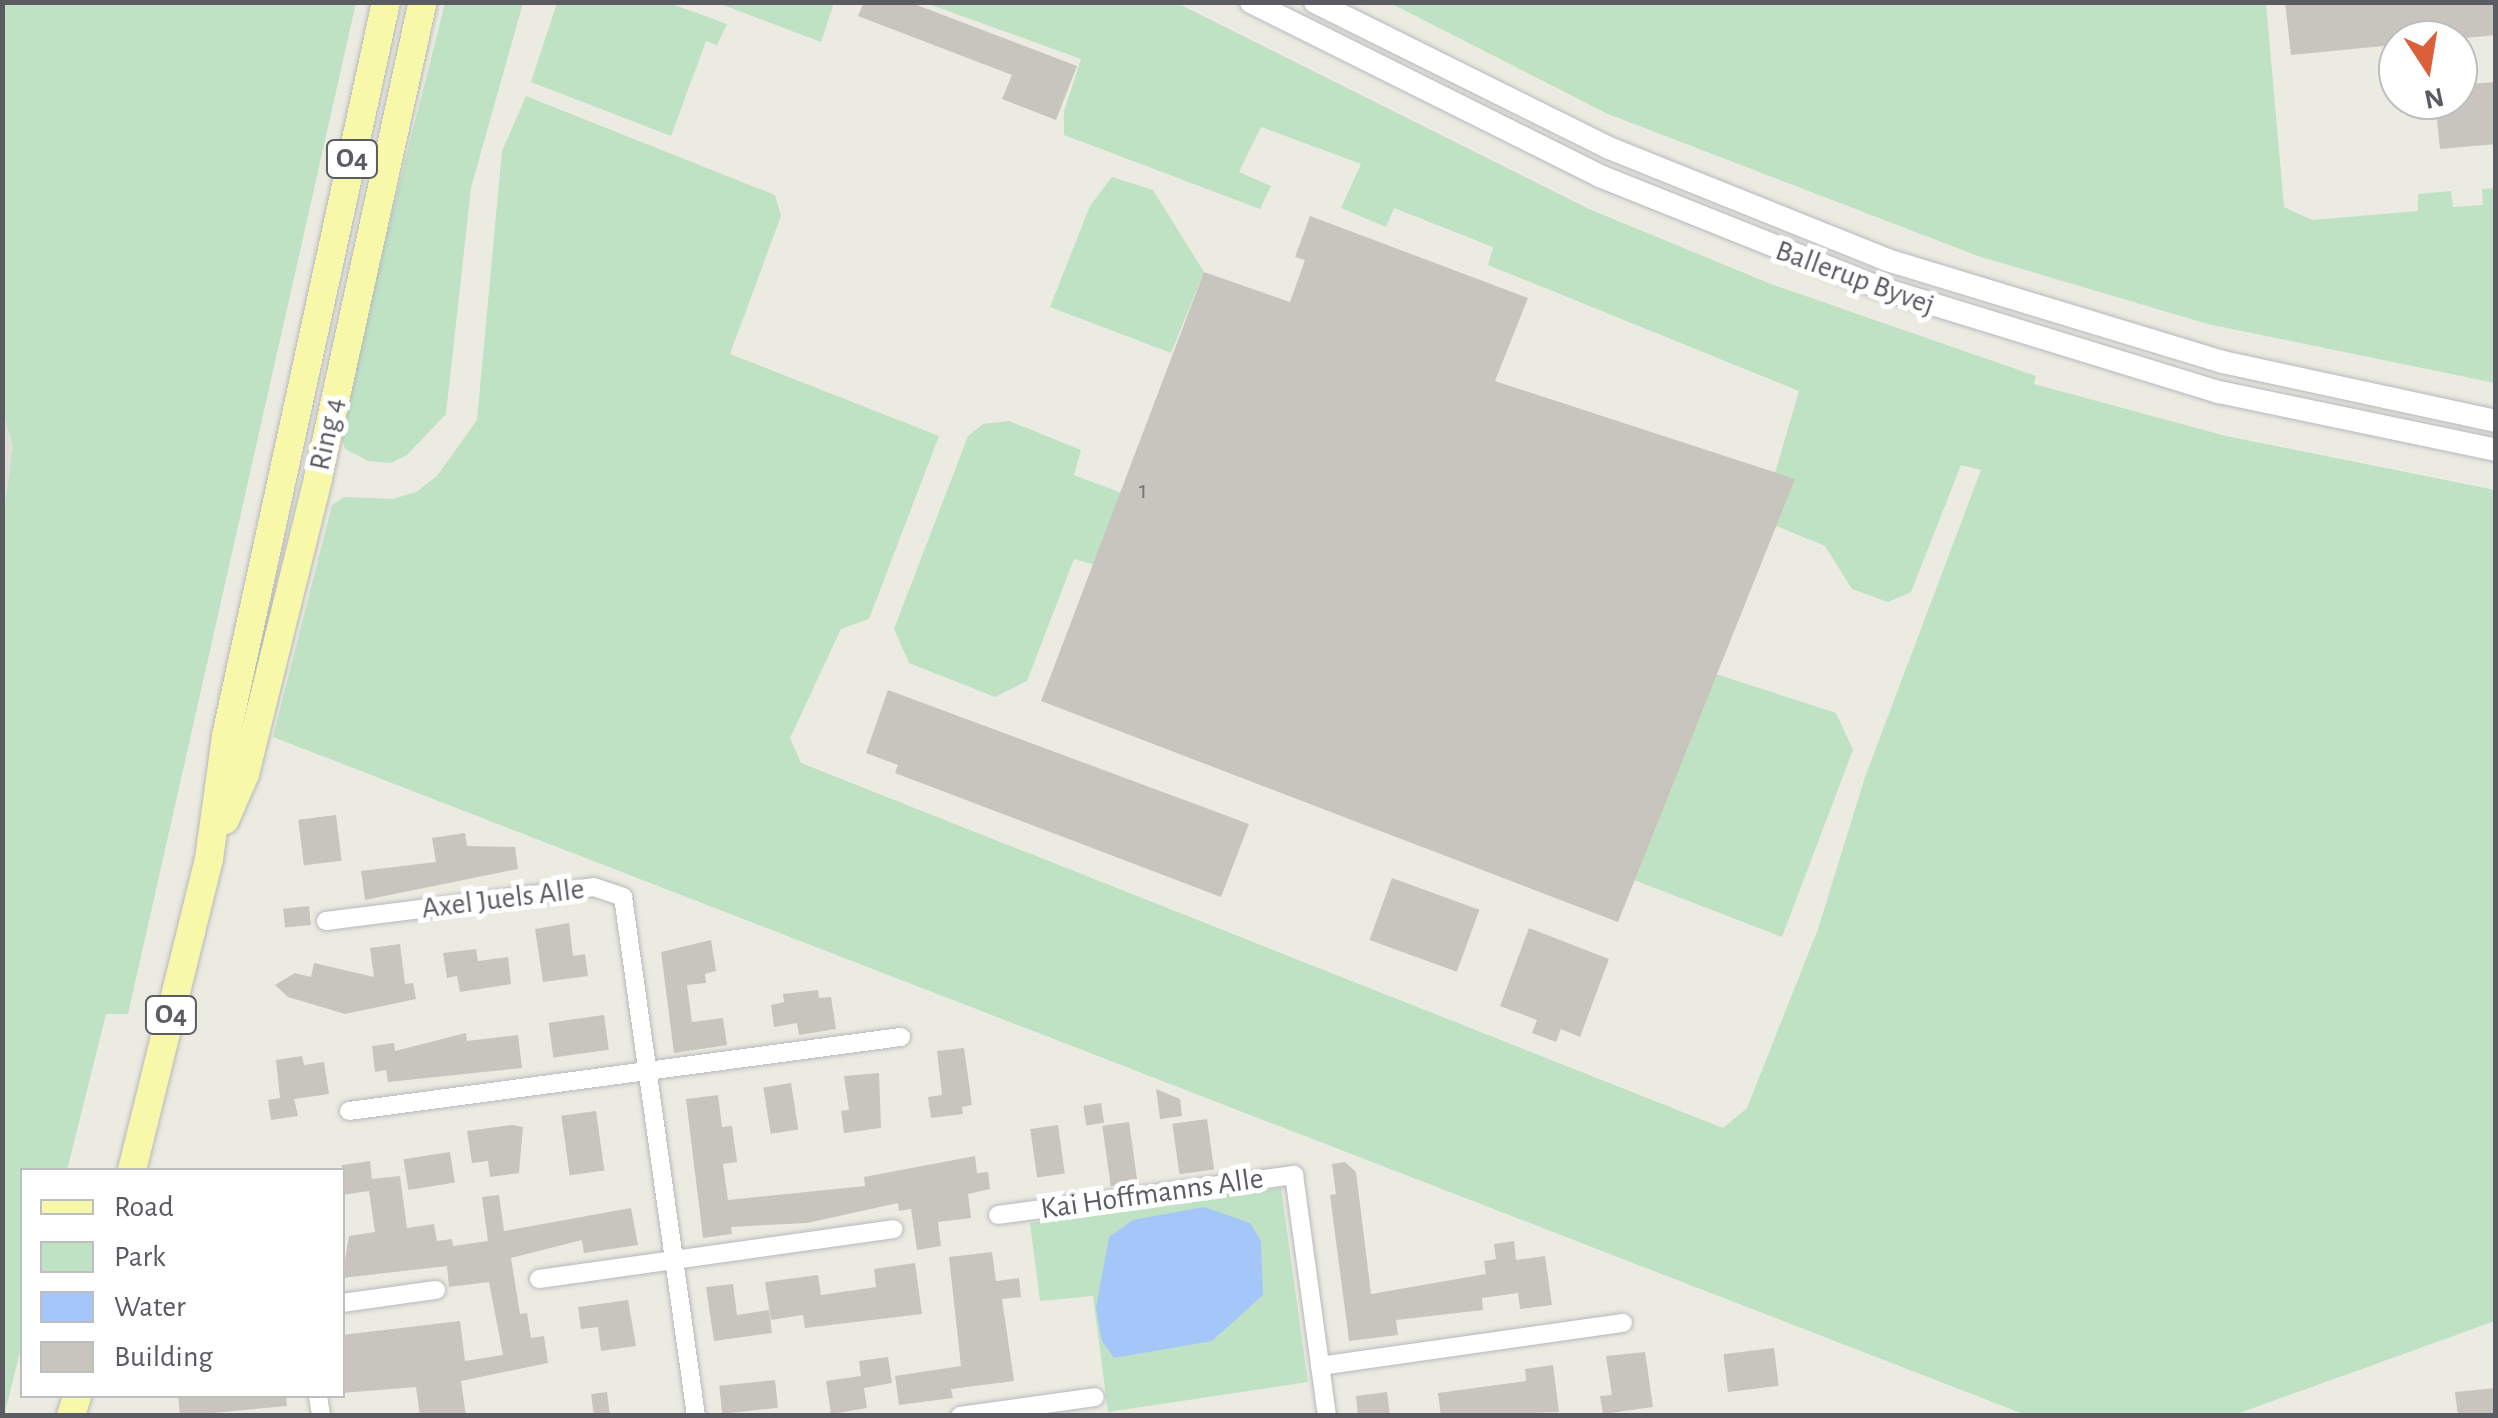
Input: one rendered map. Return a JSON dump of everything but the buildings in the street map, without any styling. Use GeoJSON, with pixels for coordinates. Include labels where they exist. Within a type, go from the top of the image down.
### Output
{"type":"FeatureCollection","features":[{"type":"Feature","properties":{"kind":"main road","name":"Ring 4"},"geometry":{"type":"LineString","coordinates":[[132,1168],[209,859],[230,720],[386,2]]}},
{"type":"Feature","properties":{"kind":"main road","name":"Ring 4"},"geometry":{"type":"LineString","coordinates":[[209,859],[255,733],[423,2]]}},
{"type":"Feature","properties":{"kind":"main road","name":"Ballerup Byvej"},"geometry":{"type":"LineString","coordinates":[[1252,2],[1600,176],[1877,287],[2202,387],[2496,450]]}},
{"type":"Feature","properties":{"kind":"main road","name":"Ballerup Byvej"},"geometry":{"type":"LineString","coordinates":[[1316,2],[1608,148],[1887,260],[2223,362],[2496,421]]}},
{"type":"Feature","properties":{"kind":"street","name":"Axel Juels Alle"},"geometry":{"type":"LineString","coordinates":[[326,921],[594,886],[623,897],[696,1416]]}},
{"type":"Feature","properties":{"kind":"street"},"geometry":{"type":"LineString","coordinates":[[349,1112],[900,1037]]}},
{"type":"Feature","properties":{"kind":"street","name":"Kai Hoffmanns Alle"},"geometry":{"type":"LineString","coordinates":[[998,1215],[1294,1175],[1327,1416]]}},
{"type":"Feature","properties":{"kind":"street"},"geometry":{"type":"LineString","coordinates":[[538,1278],[893,1229]]}},
{"type":"Feature","properties":{"kind":"street"},"geometry":{"type":"LineString","coordinates":[[345,1303],[436,1290]]}},
{"type":"Feature","properties":{"kind":"street"},"geometry":{"type":"LineString","coordinates":[[1320,1366],[1623,1322]]}},
{"type":"Feature","properties":{"kind":"street"},"geometry":{"type":"LineString","coordinates":[[960,1416],[1095,1398]]}},
{"type":"Feature","properties":{"kind":"shaded area"},"geometry":{"type":"Polygon","coordinates":[[[3,410],[13,445],[3,529],[3,410]]]}},
{"type":"Feature","properties":{"kind":"green space"},"geometry":{"type":"Polygon","coordinates":[[[3,2],[356,3],[128,1014],[106,1014],[68,1168],[20,1168],[20,1352],[4,1416],[2,529],[13,445],[2,410],[3,2]]]}},
{"type":"Feature","properties":{"kind":"green space"},"geometry":{"type":"Polygon","coordinates":[[[834,2],[821,42],[718,3],[834,2]]]}},
{"type":"Feature","properties":{"kind":"green space"},"geometry":{"type":"Polygon","coordinates":[[[445,3],[523,3],[471,188],[446,414],[407,455],[391,463],[368,461],[345,449],[338,426],[445,3]]]}},
{"type":"Feature","properties":{"kind":"green space"},"geometry":{"type":"Polygon","coordinates":[[[557,3],[669,3],[727,24],[717,45],[706,41],[671,136],[531,82],[557,3]]]}},
{"type":"Feature","properties":{"kind":"green space"},"geometry":{"type":"Polygon","coordinates":[[[926,3],[1177,3],[1589,209],[1771,284],[2036,376],[2034,384],[2226,436],[2495,490],[2495,1321],[2234,1415],[2026,1415],[273,737],[332,505],[344,497],[393,499],[416,492],[437,476],[477,420],[502,151],[526,96],[775,195],[781,216],[730,354],[939,436],[869,619],[841,629],[790,738],[801,763],[1723,1128],[1747,1108],[1818,929],[1865,777],[1981,470],[1961,465],[1911,592],[1888,602],[1852,589],[1825,546],[1776,526],[1775,473],[1799,391],[1488,265],[1493,247],[1394,208],[1386,227],[1341,208],[1361,164],[1261,127],[1239,172],[1271,186],[1260,209],[1064,135],[1064,111],[1081,59],[926,3]]]}},
{"type":"Feature","properties":{"kind":"green space"},"geometry":{"type":"Polygon","coordinates":[[[1390,3],[2266,3],[2284,207],[2312,220],[2418,211],[2418,194],[2451,191],[2453,207],[2483,205],[2482,189],[2495,188],[2495,383],[2208,324],[1978,256],[1608,114],[1390,3]]]}},
{"type":"Feature","properties":{"kind":"green space"},"geometry":{"type":"Polygon","coordinates":[[[1112,177],[1153,190],[1204,272],[1171,353],[1050,307],[1090,206],[1112,177]]]}},
{"type":"Feature","properties":{"kind":"green space"},"geometry":{"type":"Polygon","coordinates":[[[1009,421],[1081,450],[1074,475],[1124,494],[1096,565],[1074,559],[1027,681],[995,697],[909,663],[894,629],[968,436],[983,424],[1009,421]]]}},
{"type":"Feature","properties":{"kind":"green space"},"geometry":{"type":"Polygon","coordinates":[[[1716,674],[1836,713],[1853,750],[1782,937],[1634,880],[1716,674]]]}},
{"type":"Feature","properties":{"kind":"green space"},"geometry":{"type":"Polygon","coordinates":[[[1281,1188],[1308,1382],[1108,1412],[1093,1296],[1040,1301],[1030,1223],[1281,1188]]]}},
{"type":"Feature","properties":{"kind":"water"},"geometry":{"type":"Polygon","coordinates":[[[1204,1207],[1250,1223],[1261,1241],[1263,1295],[1212,1341],[1114,1358],[1102,1341],[1096,1308],[1109,1237],[1133,1220],[1204,1207]]]}}]}
